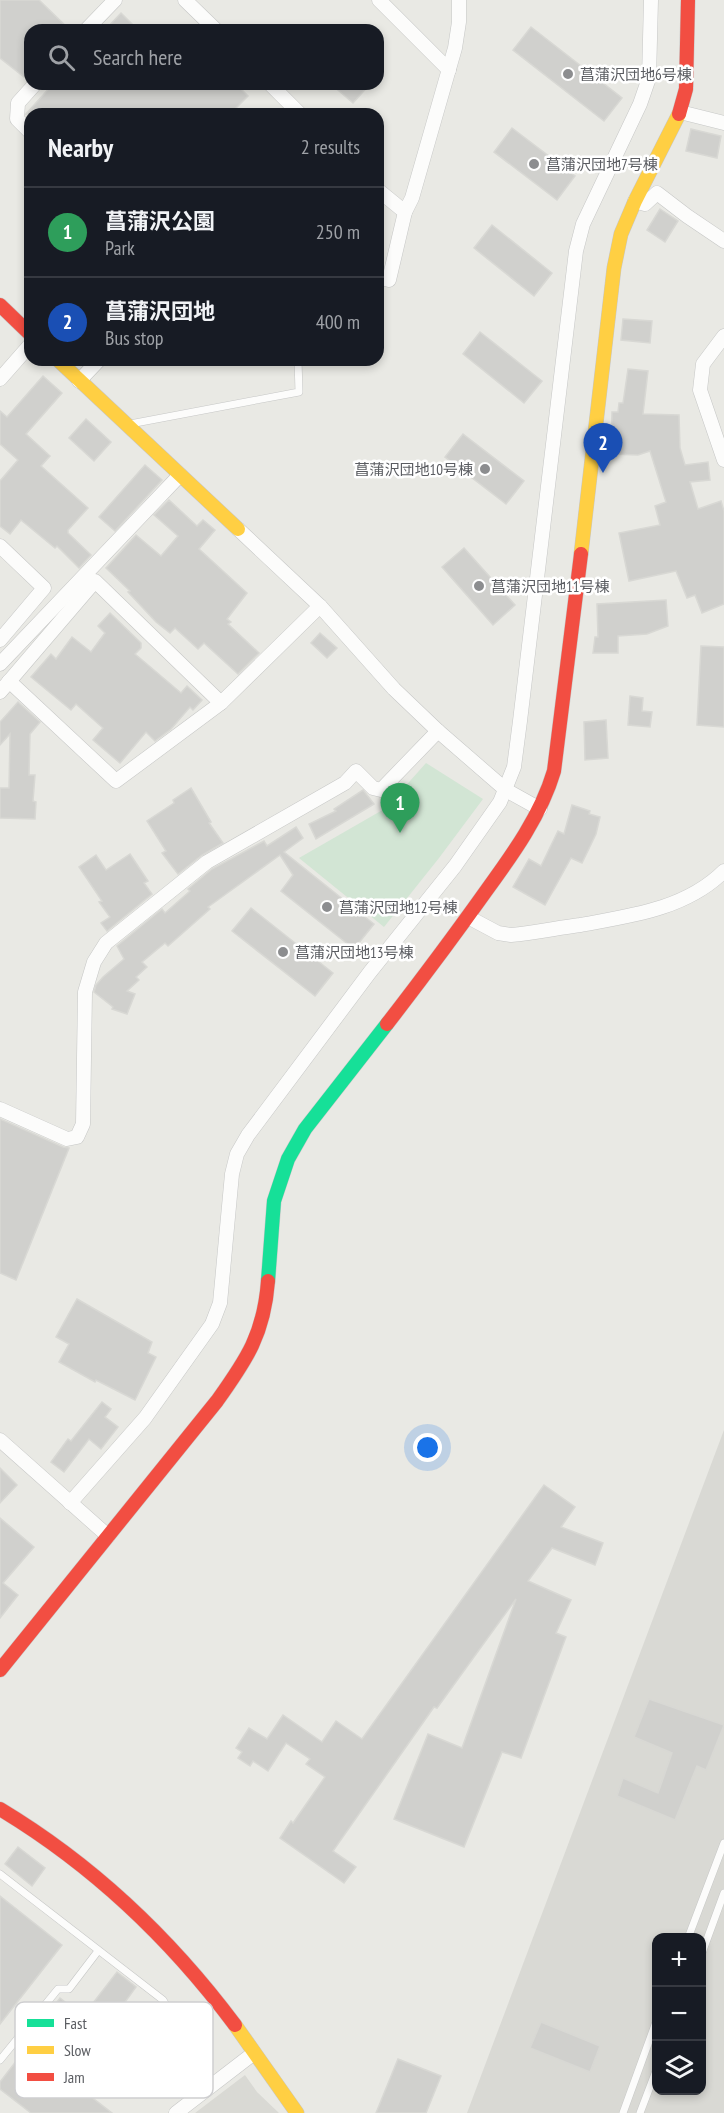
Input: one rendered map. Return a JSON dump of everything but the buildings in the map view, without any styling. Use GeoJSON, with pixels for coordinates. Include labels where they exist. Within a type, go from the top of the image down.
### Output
{"type":"FeatureCollection","features":[{"type":"Feature","properties":{"kind":"street"},"geometry":{"type":"LineString","coordinates":[[92,24],[115,0]]}},
{"type":"Feature","properties":{"kind":"street"},"geometry":{"type":"LineString","coordinates":[[185,0],[210,24]]}},
{"type":"Feature","properties":{"kind":"street"},"geometry":{"type":"LineString","coordinates":[[379,0],[449,70]]}},
{"type":"Feature","properties":{"kind":"street"},"geometry":{"type":"LineString","coordinates":[[384,279],[389,280],[405,212],[412,198],[449,70],[459,22],[459,0]]}},
{"type":"Feature","properties":{"kind":"street"},"geometry":{"type":"LineString","coordinates":[[70,1503],[145,1418],[212,1324],[220,1303],[232,1174],[237,1154],[248,1135],[370,972],[455,866],[506,790],[514,767],[520,721],[576,251],[583,224],[640,104],[649,78],[651,0]]}},
{"type":"Feature","properties":{"kind":"street"},"geometry":{"type":"LineString","coordinates":[[0,1670],[246,1362],[258,1335],[265,1303],[272,1214],[278,1181],[289,1154],[305,1129],[426,975],[468,917],[512,855],[547,795],[555,760],[614,268],[621,234],[680,112],[686,89],[688,0]]}},
{"type":"Feature","properties":{"kind":"street"},"geometry":{"type":"LineString","coordinates":[[24,126],[17,119],[18,103],[30,90]]}},
{"type":"Feature","properties":{"kind":"street"},"geometry":{"type":"LineString","coordinates":[[276,90],[294,108]]}},
{"type":"Feature","properties":{"kind":"street"},"geometry":{"type":"LineString","coordinates":[[680,112],[724,123]]}},
{"type":"Feature","properties":{"kind":"street"},"geometry":{"type":"LineString","coordinates":[[635,201],[645,204],[657,193],[724,240]]}},
{"type":"Feature","properties":{"kind":"street"},"geometry":{"type":"LineString","coordinates":[[384,195],[405,212]]}},
{"type":"Feature","properties":{"kind":"street"},"geometry":{"type":"LineString","coordinates":[[0,305],[24,328]]}},
{"type":"Feature","properties":{"kind":"street"},"geometry":{"type":"LineString","coordinates":[[724,336],[703,364],[700,390],[724,460]]}},
{"type":"Feature","properties":{"kind":"street"},"geometry":{"type":"LineString","coordinates":[[0,379],[24,352]]}},
{"type":"Feature","properties":{"kind":"street"},"geometry":{"type":"LineString","coordinates":[[64,366],[320,606],[394,689],[438,731],[506,790],[540,809]]}},
{"type":"Feature","properties":{"kind":"street"},"geometry":{"type":"LineString","coordinates":[[79,381],[93,366]]}},
{"type":"Feature","properties":{"kind":"street"},"geometry":{"type":"LineString","coordinates":[[0,664],[180,475]]}},
{"type":"Feature","properties":{"kind":"street"},"geometry":{"type":"LineString","coordinates":[[0,546],[44,588],[0,640]]}},
{"type":"Feature","properties":{"kind":"street"},"geometry":{"type":"LineString","coordinates":[[221,704],[95,581],[4,686],[116,781],[221,704],[320,606]]}},
{"type":"Feature","properties":{"kind":"street"},"geometry":{"type":"LineString","coordinates":[[0,1109],[67,1139],[77,1137],[83,1124],[85,992],[94,962],[106,943],[207,862],[345,783],[356,771],[374,788],[381,790],[438,731]]}},
{"type":"Feature","properties":{"kind":"street"},"geometry":{"type":"LineString","coordinates":[[468,917],[498,933],[511,935],[626,917],[668,907],[697,891],[724,871]]}},
{"type":"Feature","properties":{"kind":"street"},"geometry":{"type":"LineString","coordinates":[[0,1440],[108,1536]]}},
{"type":"Feature","properties":{"kind":"street"},"geometry":{"type":"LineString","coordinates":[[0,1809],[34,1828],[73,1857],[136,1911],[195,1974],[297,2113]]}},
{"type":"Feature","properties":{"kind":"street"},"geometry":{"type":"LineString","coordinates":[[214,2083],[254,2053]]}},
{"type":"Feature","properties":{"kind":"street"},"geometry":{"type":"LineString","coordinates":[[176,2113],[195,2098]]}},
{"type":"Feature","properties":{"kind":"lane"},"geometry":{"type":"LineString","coordinates":[[126,425],[299,392],[298,366]]}},
{"type":"Feature","properties":{"kind":"lane"},"geometry":{"type":"LineString","coordinates":[[690,1933],[724,1843]]}},
{"type":"Feature","properties":{"kind":"lane"},"geometry":{"type":"LineString","coordinates":[[0,1874],[164,2002]]}},
{"type":"Feature","properties":{"kind":"lane"},"geometry":{"type":"LineString","coordinates":[[706,1942],[724,1893]]}},
{"type":"Feature","properties":{"kind":"lane"},"geometry":{"type":"LineString","coordinates":[[48,2002],[58,1989],[69,1989],[98,1951]]}},
{"type":"Feature","properties":{"kind":"lane"},"geometry":{"type":"LineString","coordinates":[[623,2113],[652,2035]]}},
{"type":"Feature","properties":{"kind":"lane"},"geometry":{"type":"LineString","coordinates":[[0,2061],[15,2042]]}},
{"type":"Feature","properties":{"kind":"lane"},"geometry":{"type":"LineString","coordinates":[[640,2113],[652,2083]]}},
{"type":"Feature","properties":{"kind":"shaded area"},"geometry":{"type":"Polygon","coordinates":[[[724,1430],[724,2113],[467,2113],[724,1430]]]}},
{"type":"Feature","properties":{"kind":"shaded area"},"geometry":{"type":"Polygon","coordinates":[[[245,2075],[257,2092],[279,2113],[195,2113],[245,2075]]]}},
{"type":"Feature","properties":{"kind":"green space"},"geometry":{"type":"Polygon","coordinates":[[[426,763],[483,799],[384,927],[299,858],[386,808],[426,763]]]}},
{"type":"Feature","properties":{"kind":"traffic: fast"},"geometry":{"type":"LineString","coordinates":[[268,1281],[274,1201],[288,1159],[305,1129],[387,1024]]}},
{"type":"Feature","properties":{"kind":"traffic: slow"},"geometry":{"type":"LineString","coordinates":[[581,554],[614,268],[621,234],[679,114]]}},
{"type":"Feature","properties":{"kind":"traffic: slow"},"geometry":{"type":"LineString","coordinates":[[64,366],[238,529]]}},
{"type":"Feature","properties":{"kind":"traffic: slow"},"geometry":{"type":"LineString","coordinates":[[235,2025],[297,2113]]}},
{"type":"Feature","properties":{"kind":"traffic: jam"},"geometry":{"type":"LineString","coordinates":[[679,114],[686,89],[688,0]]}},
{"type":"Feature","properties":{"kind":"traffic: jam"},"geometry":{"type":"LineString","coordinates":[[0,305],[24,328]]}},
{"type":"Feature","properties":{"kind":"traffic: jam"},"geometry":{"type":"LineString","coordinates":[[387,1024],[506,863],[542,803],[554,771],[581,554]]}},
{"type":"Feature","properties":{"kind":"traffic: jam"},"geometry":{"type":"LineString","coordinates":[[0,1670],[228,1386],[245,1359],[258,1331],[263,1316],[268,1281]]}},
{"type":"Feature","properties":{"kind":"traffic: jam"},"geometry":{"type":"LineString","coordinates":[[0,1809],[67,1854],[128,1905],[184,1962],[235,2025]]}},
{"type":"Feature","properties":{"kind":"place","name":"菖蒲沢団地6号棟"},"geometry":{"type":"Point","coordinates":[568,74]}},
{"type":"Feature","properties":{"kind":"place","name":"菖蒲沢団地7号棟"},"geometry":{"type":"Point","coordinates":[534,164]}},
{"type":"Feature","properties":{"kind":"place","name":"菖蒲沢団地10号棟"},"geometry":{"type":"Point","coordinates":[485,469]}},
{"type":"Feature","properties":{"kind":"place","name":"菖蒲沢団地"},"geometry":{"type":"Point","coordinates":[603,473]}},
{"type":"Feature","properties":{"kind":"place","name":"菖蒲沢団地11号棟"},"geometry":{"type":"Point","coordinates":[479,586]}},
{"type":"Feature","properties":{"kind":"place","name":"菖蒲沢公園"},"geometry":{"type":"Point","coordinates":[400,833]}},
{"type":"Feature","properties":{"kind":"place","name":"菖蒲沢団地12号棟"},"geometry":{"type":"Point","coordinates":[327,907]}},
{"type":"Feature","properties":{"kind":"place","name":"菖蒲沢団地13号棟"},"geometry":{"type":"Point","coordinates":[283,952]}}]}
